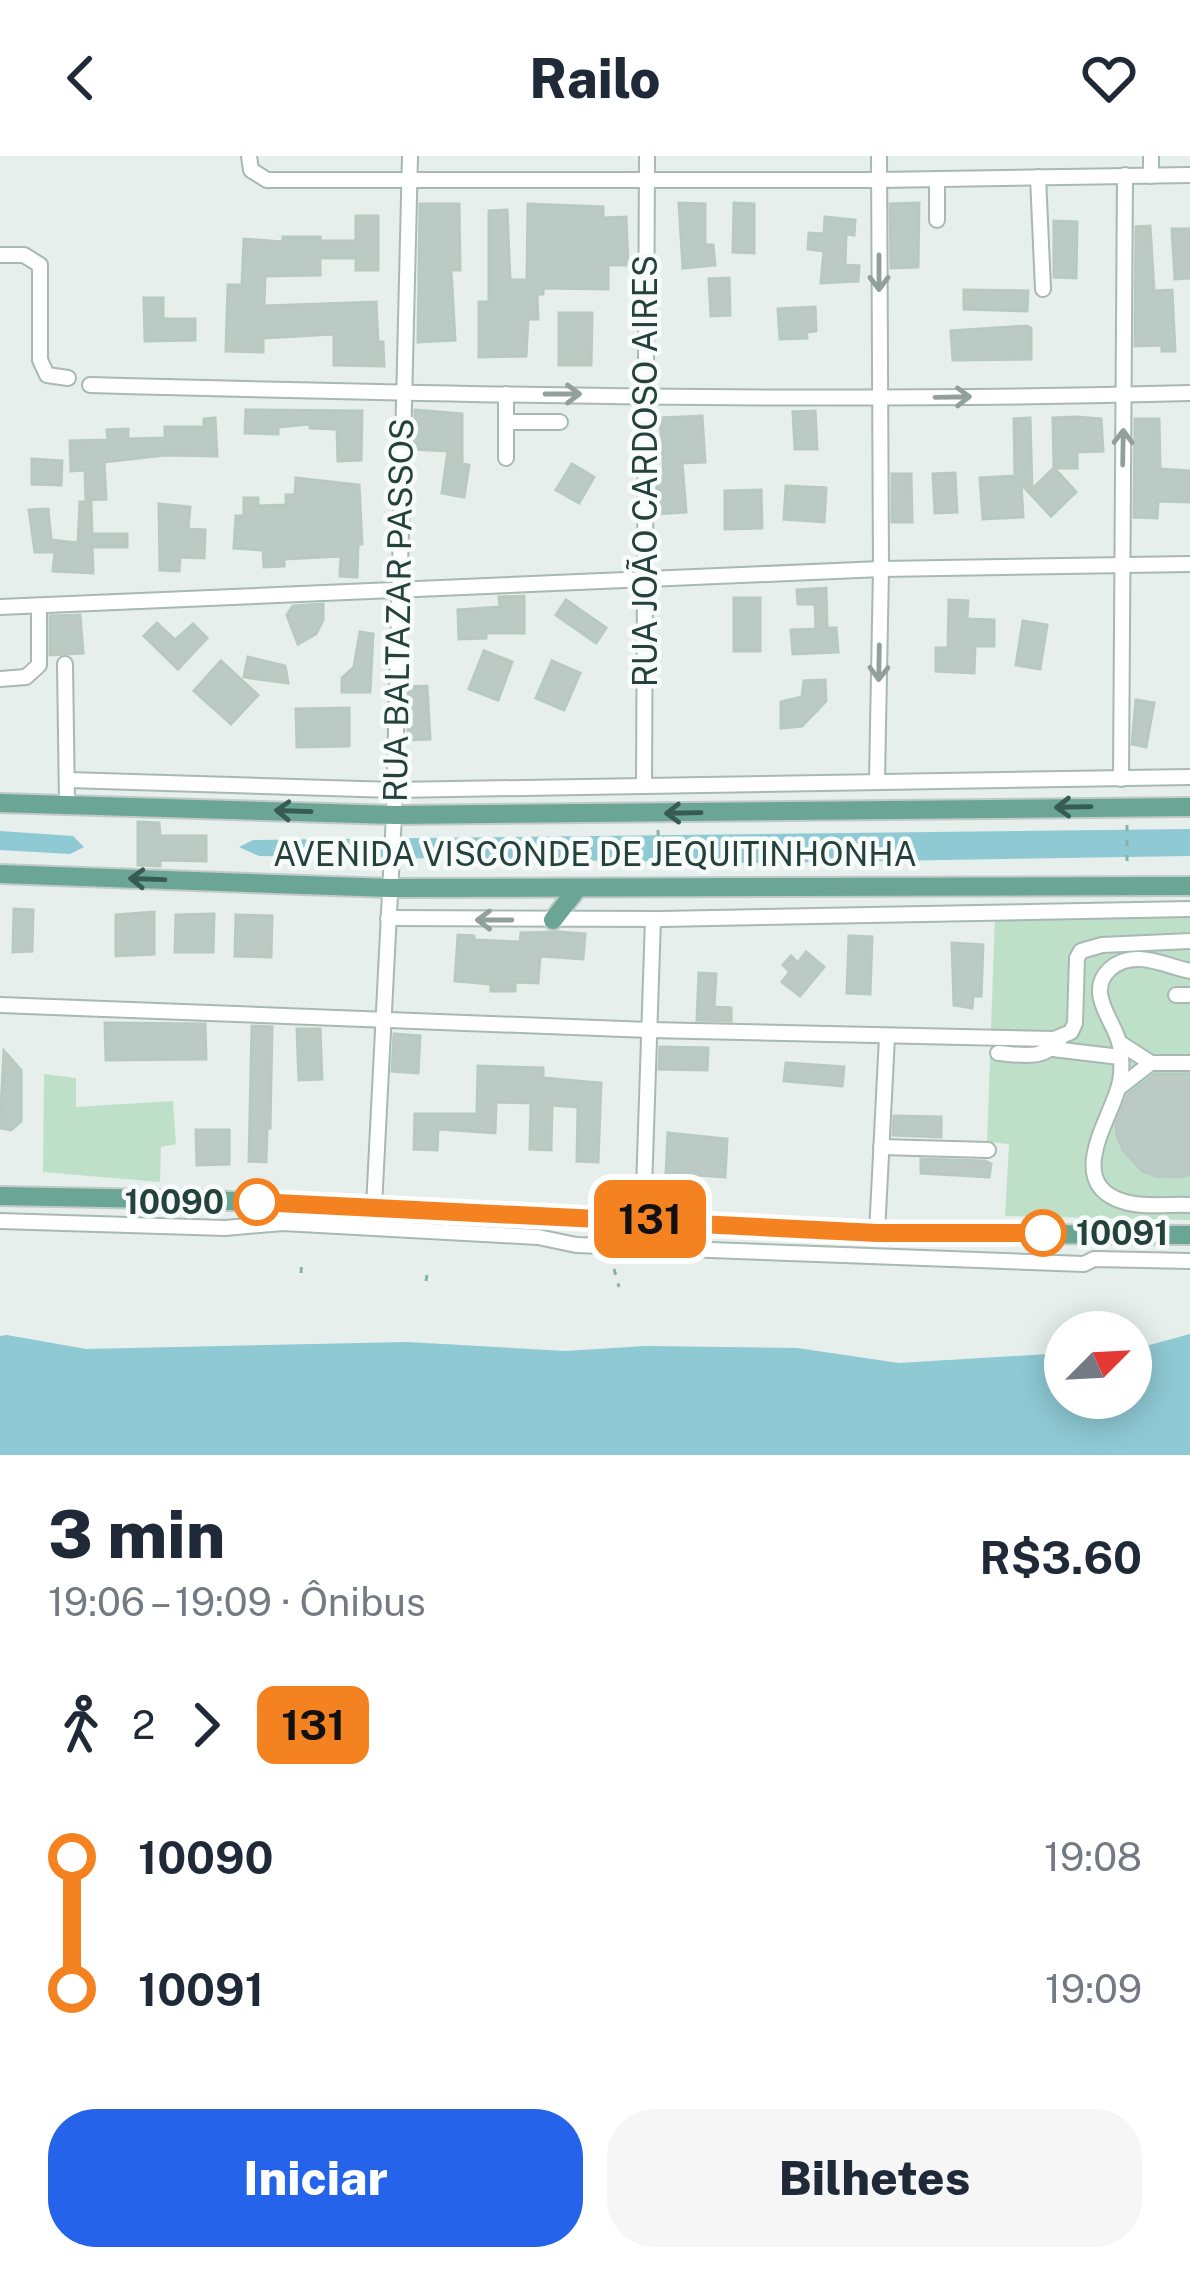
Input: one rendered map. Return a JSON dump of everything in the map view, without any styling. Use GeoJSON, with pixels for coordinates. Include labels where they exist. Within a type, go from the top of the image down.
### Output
{"type":"FeatureCollection","features":[{"type":"Feature","properties":{"kind":"main road","name":"AVENIDA VISCONDE DE JEQUITINHONHA"},"geometry":{"type":"LineString","coordinates":[[0,803],[393,823],[1190,807]]}},
{"type":"Feature","properties":{"kind":"main road","name":"AVENIDA VISCONDE DE JEQUITINHONHA"},"geometry":{"type":"LineString","coordinates":[[0,874],[577,890],[1190,886]]}},
{"type":"Feature","properties":{"kind":"main road"},"geometry":{"type":"LineString","coordinates":[[553,920],[577,890]]}},
{"type":"Feature","properties":{"kind":"main road"},"geometry":{"type":"LineString","coordinates":[[0,1196],[643,1219],[877,1233],[1188,1234]]}},
{"type":"Feature","properties":{"kind":"street"},"geometry":{"type":"LineString","coordinates":[[249,156],[250,170],[267,180],[1190,175]]}},
{"type":"Feature","properties":{"kind":"street","name":"RUA BALTAZAR PASSOS"},"geometry":{"type":"LineString","coordinates":[[374,1208],[393,823],[410,156]]}},
{"type":"Feature","properties":{"kind":"street","name":"RUA JOÃO CARDOSO AIRES"},"geometry":{"type":"LineString","coordinates":[[644,786],[647,156]]}},
{"type":"Feature","properties":{"kind":"street"},"geometry":{"type":"LineString","coordinates":[[877,781],[879,156]]}},
{"type":"Feature","properties":{"kind":"street"},"geometry":{"type":"LineString","coordinates":[[1151,156],[1151,176]]}},
{"type":"Feature","properties":{"kind":"street"},"geometry":{"type":"LineString","coordinates":[[1121,779],[1125,176]]}},
{"type":"Feature","properties":{"kind":"street"},"geometry":{"type":"LineString","coordinates":[[1038,177],[1043,289]]}},
{"type":"Feature","properties":{"kind":"street"},"geometry":{"type":"LineString","coordinates":[[937,179],[937,220]]}},
{"type":"Feature","properties":{"kind":"street"},"geometry":{"type":"LineString","coordinates":[[0,255],[24,255],[40,265],[40,359],[47,375],[68,378]]}},
{"type":"Feature","properties":{"kind":"street"},"geometry":{"type":"LineString","coordinates":[[90,385],[404,394],[880,398],[1190,393]]}},
{"type":"Feature","properties":{"kind":"street"},"geometry":{"type":"LineString","coordinates":[[506,394],[506,458]]}},
{"type":"Feature","properties":{"kind":"street"},"geometry":{"type":"LineString","coordinates":[[506,422],[560,422]]}},
{"type":"Feature","properties":{"kind":"street"},"geometry":{"type":"LineString","coordinates":[[0,607],[881,569],[1190,564]]}},
{"type":"Feature","properties":{"kind":"street"},"geometry":{"type":"LineString","coordinates":[[0,679],[26,677],[39,665],[40,606]]}},
{"type":"Feature","properties":{"kind":"street"},"geometry":{"type":"LineString","coordinates":[[65,664],[67,804]]}},
{"type":"Feature","properties":{"kind":"street","name":"AVENIDA VISCONDE DE JEQUITINHONHA"},"geometry":{"type":"LineString","coordinates":[[68,781],[394,790],[1190,777]]}},
{"type":"Feature","properties":{"kind":"street","name":"AVENIDA VISCONDE DE JEQUITINHONHA"},"geometry":{"type":"LineString","coordinates":[[388,918],[652,919],[1190,909]]}},
{"type":"Feature","properties":{"kind":"street"},"geometry":{"type":"LineString","coordinates":[[643,1219],[652,919]]}},
{"type":"Feature","properties":{"kind":"street"},"geometry":{"type":"LineString","coordinates":[[1057,1043],[1075,1022],[1081,951],[1102,945],[1190,941]]}},
{"type":"Feature","properties":{"kind":"street"},"geometry":{"type":"LineString","coordinates":[[1190,971],[1144,958],[1110,970],[1100,996],[1120,1050],[1120,1087],[1094,1147],[1094,1172],[1104,1190],[1124,1202],[1190,1205]]}},
{"type":"Feature","properties":{"kind":"street"},"geometry":{"type":"LineString","coordinates":[[0,1005],[887,1037],[997,1047],[1057,1043],[1120,1050],[1151,1063],[1190,1063]]}},
{"type":"Feature","properties":{"kind":"street"},"geometry":{"type":"LineString","coordinates":[[877,1233],[887,1037]]}},
{"type":"Feature","properties":{"kind":"street"},"geometry":{"type":"LineString","coordinates":[[1120,1087],[1151,1063]]}},
{"type":"Feature","properties":{"kind":"street"},"geometry":{"type":"LineString","coordinates":[[881,1147],[988,1150]]}},
{"type":"Feature","properties":{"kind":"street"},"geometry":{"type":"LineString","coordinates":[[0,1221],[225,1228],[284,1223],[538,1237],[576,1245],[1084,1264],[1094,1259],[1190,1261]]}},
{"type":"Feature","properties":{"kind":"path"},"geometry":{"type":"LineString","coordinates":[[1127,825],[1127,868]]}},
{"type":"Feature","properties":{"kind":"path"},"geometry":{"type":"LineString","coordinates":[[658,835],[659,869]]}},
{"type":"Feature","properties":{"kind":"path"},"geometry":{"type":"LineString","coordinates":[[301,1273],[302,1259]]}},
{"type":"Feature","properties":{"kind":"path"},"geometry":{"type":"LineString","coordinates":[[427,1281],[428,1269]]}},
{"type":"Feature","properties":{"kind":"path"},"geometry":{"type":"LineString","coordinates":[[614,1269],[620,1287]]}},
{"type":"Feature","properties":{"kind":"green space"},"geometry":{"type":"Polygon","coordinates":[[[1190,914],[1190,1220],[1005,1216],[1009,1144],[987,1142],[995,916],[1190,914]]]}},
{"type":"Feature","properties":{"kind":"green space"},"geometry":{"type":"Polygon","coordinates":[[[44,1074],[76,1078],[76,1107],[173,1101],[176,1144],[161,1147],[160,1182],[43,1172],[44,1074]]]}},
{"type":"Feature","properties":{"kind":"water"},"geometry":{"type":"Polygon","coordinates":[[[1190,829],[1190,856],[759,863],[259,856],[239,847],[253,840],[1190,829]]]}},
{"type":"Feature","properties":{"kind":"water"},"geometry":{"type":"Polygon","coordinates":[[[0,831],[73,836],[84,847],[70,854],[0,850],[0,831]]]}},
{"type":"Feature","properties":{"kind":"water"},"geometry":{"type":"Polygon","coordinates":[[[1190,1334],[1190,1455],[0,1455],[0,1336],[7,1335],[86,1349],[407,1342],[565,1351],[645,1346],[797,1348],[899,1363],[1044,1354],[1044,1419],[1152,1419],[1152,1344],[1190,1334]]]}},
{"type":"Feature","properties":{"kind":"building"},"geometry":{"type":"Polygon","coordinates":[[[679,203],[705,204],[705,245],[713,245],[715,265],[683,268],[679,203]]]}},
{"type":"Feature","properties":{"kind":"building"},"geometry":{"type":"Polygon","coordinates":[[[734,203],[754,204],[754,253],[733,252],[734,203]]]}},
{"type":"Feature","properties":{"kind":"building"},"geometry":{"type":"Polygon","coordinates":[[[919,203],[918,267],[891,268],[890,204],[919,203]]]}},
{"type":"Feature","properties":{"kind":"building"},"geometry":{"type":"Polygon","coordinates":[[[420,204],[459,204],[460,270],[451,270],[455,340],[418,342],[420,204]]]}},
{"type":"Feature","properties":{"kind":"building"},"geometry":{"type":"Polygon","coordinates":[[[528,204],[603,207],[603,218],[626,217],[628,265],[608,265],[608,289],[543,288],[543,294],[537,294],[538,319],[528,319],[526,356],[479,357],[479,302],[489,302],[489,211],[507,210],[510,280],[527,280],[528,204]]]}},
{"type":"Feature","properties":{"kind":"building"},"geometry":{"type":"Polygon","coordinates":[[[356,216],[378,216],[378,270],[356,270],[356,258],[320,258],[320,275],[265,276],[264,306],[376,302],[384,366],[334,365],[334,334],[263,338],[263,352],[226,351],[228,285],[242,285],[244,239],[356,241],[356,216]]]}},
{"type":"Feature","properties":{"kind":"building"},"geometry":{"type":"Polygon","coordinates":[[[825,217],[855,220],[854,235],[846,234],[845,265],[859,266],[858,281],[821,283],[824,251],[808,249],[809,233],[824,234],[825,217]]]}},
{"type":"Feature","properties":{"kind":"building"},"geometry":{"type":"Polygon","coordinates":[[[1054,221],[1077,222],[1076,278],[1054,277],[1054,221]]]}},
{"type":"Feature","properties":{"kind":"building"},"geometry":{"type":"Polygon","coordinates":[[[1150,226],[1154,291],[1172,290],[1175,351],[1162,351],[1162,345],[1135,346],[1136,227],[1150,226]]]}},
{"type":"Feature","properties":{"kind":"building"},"geometry":{"type":"Polygon","coordinates":[[[1172,229],[1189,229],[1190,278],[1175,279],[1172,229]]]}},
{"type":"Feature","properties":{"kind":"building"},"geometry":{"type":"Polygon","coordinates":[[[729,278],[730,315],[711,316],[709,279],[729,278]]]}},
{"type":"Feature","properties":{"kind":"building"},"geometry":{"type":"Polygon","coordinates":[[[964,290],[1028,291],[1027,311],[964,309],[964,290]]]}},
{"type":"Feature","properties":{"kind":"building"},"geometry":{"type":"Polygon","coordinates":[[[144,298],[163,298],[163,319],[195,319],[195,340],[145,341],[144,298]]]}},
{"type":"Feature","properties":{"kind":"building"},"geometry":{"type":"Polygon","coordinates":[[[815,307],[816,331],[806,332],[807,338],[780,339],[778,309],[815,307]]]}},
{"type":"Feature","properties":{"kind":"building"},"geometry":{"type":"Polygon","coordinates":[[[559,313],[592,313],[591,365],[559,365],[559,313]]]}},
{"type":"Feature","properties":{"kind":"building"},"geometry":{"type":"Polygon","coordinates":[[[1031,328],[1031,359],[953,360],[951,331],[1031,328]]]}},
{"type":"Feature","properties":{"kind":"building"},"geometry":{"type":"Polygon","coordinates":[[[246,410],[362,411],[361,460],[338,461],[337,429],[310,428],[310,424],[278,427],[278,434],[245,433],[246,410]]]}},
{"type":"Feature","properties":{"kind":"building"},"geometry":{"type":"Polygon","coordinates":[[[415,410],[462,414],[462,464],[469,465],[464,497],[442,493],[448,451],[414,449],[415,410]]]}},
{"type":"Feature","properties":{"kind":"building"},"geometry":{"type":"Polygon","coordinates":[[[815,411],[817,449],[795,449],[793,412],[815,411]]]}},
{"type":"Feature","properties":{"kind":"building"},"geometry":{"type":"Polygon","coordinates":[[[702,416],[705,462],[682,463],[686,512],[657,514],[657,477],[664,477],[660,418],[702,416]]]}},
{"type":"Feature","properties":{"kind":"building"},"geometry":{"type":"Polygon","coordinates":[[[215,418],[217,456],[165,455],[104,462],[106,499],[86,500],[85,470],[71,471],[70,441],[108,440],[107,430],[128,429],[128,439],[165,438],[165,427],[204,427],[204,419],[215,418]]]}},
{"type":"Feature","properties":{"kind":"building"},"geometry":{"type":"Polygon","coordinates":[[[1030,418],[1032,489],[1054,468],[1076,492],[1051,516],[1021,484],[1023,517],[983,519],[980,478],[1015,476],[1014,419],[1030,418]]]}},
{"type":"Feature","properties":{"kind":"building"},"geometry":{"type":"Polygon","coordinates":[[[1053,418],[1101,419],[1103,451],[1077,452],[1077,468],[1054,468],[1053,418]]]}},
{"type":"Feature","properties":{"kind":"building"},"geometry":{"type":"Polygon","coordinates":[[[1135,419],[1159,419],[1160,469],[1190,471],[1190,502],[1158,501],[1157,518],[1134,517],[1135,419]]]}},
{"type":"Feature","properties":{"kind":"building"},"geometry":{"type":"Polygon","coordinates":[[[32,459],[62,461],[61,485],[32,484],[32,459]]]}},
{"type":"Feature","properties":{"kind":"building"},"geometry":{"type":"Polygon","coordinates":[[[572,464],[594,477],[579,503],[556,490],[572,464]]]}},
{"type":"Feature","properties":{"kind":"building"},"geometry":{"type":"Polygon","coordinates":[[[955,473],[957,512],[935,513],[933,474],[955,473]]]}},
{"type":"Feature","properties":{"kind":"building"},"geometry":{"type":"Polygon","coordinates":[[[892,474],[911,474],[912,522],[892,522],[892,474]]]}},
{"type":"Feature","properties":{"kind":"building"},"geometry":{"type":"Polygon","coordinates":[[[296,478],[359,485],[362,544],[358,544],[357,577],[340,576],[341,556],[284,559],[284,566],[264,567],[263,550],[234,548],[236,516],[244,516],[244,498],[258,498],[258,506],[286,505],[286,495],[295,495],[296,478]]]}},
{"type":"Feature","properties":{"kind":"building"},"geometry":{"type":"Polygon","coordinates":[[[786,486],[826,488],[824,522],[784,519],[786,486]]]}},
{"type":"Feature","properties":{"kind":"building"},"geometry":{"type":"Polygon","coordinates":[[[761,490],[762,528],[725,529],[725,491],[761,490]]]}},
{"type":"Feature","properties":{"kind":"building"},"geometry":{"type":"Polygon","coordinates":[[[80,502],[91,502],[92,534],[127,534],[127,547],[92,547],[93,573],[53,571],[55,552],[35,552],[29,510],[48,509],[51,540],[78,543],[80,502]]]}},
{"type":"Feature","properties":{"kind":"building"},"geometry":{"type":"Polygon","coordinates":[[[159,504],[190,507],[188,529],[205,530],[204,558],[180,557],[179,571],[160,570],[159,504]]]}},
{"type":"Feature","properties":{"kind":"building"},"geometry":{"type":"Polygon","coordinates":[[[826,588],[827,628],[836,628],[838,652],[793,654],[791,630],[816,629],[815,604],[798,604],[797,590],[826,588]]]}},
{"type":"Feature","properties":{"kind":"building"},"geometry":{"type":"Polygon","coordinates":[[[524,596],[524,633],[459,639],[458,610],[500,607],[499,597],[524,596]]]}},
{"type":"Feature","properties":{"kind":"building"},"geometry":{"type":"Polygon","coordinates":[[[734,598],[760,598],[760,651],[734,651],[734,598]]]}},
{"type":"Feature","properties":{"kind":"building"},"geometry":{"type":"Polygon","coordinates":[[[566,600],[606,628],[596,643],[556,615],[566,600]]]}},
{"type":"Feature","properties":{"kind":"building"},"geometry":{"type":"Polygon","coordinates":[[[949,600],[968,601],[967,619],[994,620],[994,646],[975,646],[974,673],[936,671],[936,648],[948,648],[949,600]]]}},
{"type":"Feature","properties":{"kind":"building"},"geometry":{"type":"Polygon","coordinates":[[[323,604],[323,620],[316,634],[298,644],[287,615],[293,606],[323,604]]]}},
{"type":"Feature","properties":{"kind":"building"},"geometry":{"type":"Polygon","coordinates":[[[80,615],[83,653],[50,655],[50,616],[80,615]]]}},
{"type":"Feature","properties":{"kind":"building"},"geometry":{"type":"Polygon","coordinates":[[[1023,621],[1047,625],[1040,669],[1016,665],[1023,621]]]}},
{"type":"Feature","properties":{"kind":"building"},"geometry":{"type":"Polygon","coordinates":[[[157,623],[175,640],[193,624],[207,638],[178,669],[144,636],[157,623]]]}},
{"type":"Feature","properties":{"kind":"building"},"geometry":{"type":"Polygon","coordinates":[[[360,632],[373,634],[370,692],[342,692],[342,678],[354,667],[360,632]]]}},
{"type":"Feature","properties":{"kind":"building"},"geometry":{"type":"Polygon","coordinates":[[[484,651],[512,662],[498,700],[469,689],[484,651]]]}},
{"type":"Feature","properties":{"kind":"building"},"geometry":{"type":"Polygon","coordinates":[[[248,657],[285,666],[288,683],[244,677],[248,657]]]}},
{"type":"Feature","properties":{"kind":"building"},"geometry":{"type":"Polygon","coordinates":[[[221,661],[258,695],[231,724],[194,691],[221,661]]]}},
{"type":"Feature","properties":{"kind":"building"},"geometry":{"type":"Polygon","coordinates":[[[552,661],[580,673],[564,710],[536,698],[552,661]]]}},
{"type":"Feature","properties":{"kind":"building"},"geometry":{"type":"Polygon","coordinates":[[[825,680],[826,701],[802,726],[781,728],[781,702],[802,697],[804,681],[825,680]]]}},
{"type":"Feature","properties":{"kind":"building"},"geometry":{"type":"Polygon","coordinates":[[[427,686],[430,739],[408,740],[408,687],[427,686]]]}},
{"type":"Feature","properties":{"kind":"building"},"geometry":{"type":"Polygon","coordinates":[[[1136,700],[1154,703],[1146,747],[1132,744],[1136,700]]]}},
{"type":"Feature","properties":{"kind":"building"},"geometry":{"type":"Polygon","coordinates":[[[349,708],[349,746],[297,747],[296,709],[349,708]]]}},
{"type":"Feature","properties":{"kind":"building"},"geometry":{"type":"Polygon","coordinates":[[[138,822],[159,823],[160,836],[206,836],[206,861],[160,860],[160,866],[138,865],[138,822]]]}},
{"type":"Feature","properties":{"kind":"building"},"geometry":{"type":"Polygon","coordinates":[[[14,909],[33,910],[32,951],[13,952],[14,909]]]}},
{"type":"Feature","properties":{"kind":"building"},"geometry":{"type":"Polygon","coordinates":[[[154,912],[154,954],[116,956],[116,915],[154,912]]]}},
{"type":"Feature","properties":{"kind":"building"},"geometry":{"type":"Polygon","coordinates":[[[214,914],[213,952],[175,952],[176,915],[214,914]]]}},
{"type":"Feature","properties":{"kind":"building"},"geometry":{"type":"Polygon","coordinates":[[[236,915],[272,916],[271,957],[235,956],[236,915]]]}},
{"type":"Feature","properties":{"kind":"building"},"geometry":{"type":"Polygon","coordinates":[[[521,933],[585,934],[583,959],[540,956],[538,983],[515,982],[515,991],[491,991],[491,984],[455,981],[458,935],[520,942],[521,933]]]}},
{"type":"Feature","properties":{"kind":"building"},"geometry":{"type":"Polygon","coordinates":[[[849,936],[872,937],[870,994],[847,993],[849,936]]]}},
{"type":"Feature","properties":{"kind":"building"},"geometry":{"type":"Polygon","coordinates":[[[952,943],[983,945],[981,996],[973,996],[972,1008],[954,1005],[952,943]]]}},
{"type":"Feature","properties":{"kind":"building"},"geometry":{"type":"Polygon","coordinates":[[[806,952],[824,967],[800,996],[782,982],[790,972],[783,965],[791,956],[798,963],[806,952]]]}},
{"type":"Feature","properties":{"kind":"building"},"geometry":{"type":"Polygon","coordinates":[[[699,973],[716,974],[714,1007],[731,1008],[731,1021],[697,1020],[699,973]]]}},
{"type":"Feature","properties":{"kind":"building"},"geometry":{"type":"Polygon","coordinates":[[[105,1023],[205,1024],[206,1059],[106,1060],[105,1023]]]}},
{"type":"Feature","properties":{"kind":"building"},"geometry":{"type":"Polygon","coordinates":[[[252,1026],[272,1027],[266,1162],[249,1161],[252,1026]]]}},
{"type":"Feature","properties":{"kind":"building"},"geometry":{"type":"Polygon","coordinates":[[[297,1029],[320,1029],[322,1079],[299,1080],[297,1029]]]}},
{"type":"Feature","properties":{"kind":"building"},"geometry":{"type":"Polygon","coordinates":[[[394,1034],[420,1036],[418,1073],[392,1071],[394,1034]]]}},
{"type":"Feature","properties":{"kind":"building"},"geometry":{"type":"Polygon","coordinates":[[[660,1047],[708,1048],[707,1070],[659,1069],[660,1047]]]}},
{"type":"Feature","properties":{"kind":"building"},"geometry":{"type":"Polygon","coordinates":[[[4,1051],[21,1070],[21,1121],[11,1130],[0,1128],[4,1051]]]}},
{"type":"Feature","properties":{"kind":"building"},"geometry":{"type":"Polygon","coordinates":[[[786,1063],[844,1067],[842,1086],[784,1081],[786,1063]]]}},
{"type":"Feature","properties":{"kind":"building"},"geometry":{"type":"Polygon","coordinates":[[[478,1066],[543,1068],[543,1078],[601,1083],[598,1162],[577,1161],[578,1107],[552,1105],[551,1150],[530,1149],[531,1103],[496,1102],[495,1133],[438,1129],[437,1150],[414,1149],[415,1114],[477,1114],[478,1066]]]}},
{"type":"Feature","properties":{"kind":"building"},"geometry":{"type":"Polygon","coordinates":[[[1155,1074],[1190,1074],[1190,1174],[1182,1177],[1142,1171],[1117,1136],[1116,1124],[1128,1095],[1155,1074]]]}},
{"type":"Feature","properties":{"kind":"building"},"geometry":{"type":"Polygon","coordinates":[[[894,1116],[941,1117],[941,1137],[893,1135],[894,1116]]]}},
{"type":"Feature","properties":{"kind":"building"},"geometry":{"type":"Polygon","coordinates":[[[196,1130],[229,1130],[229,1164],[197,1165],[196,1130]]]}},
{"type":"Feature","properties":{"kind":"building"},"geometry":{"type":"Polygon","coordinates":[[[668,1133],[727,1139],[725,1177],[666,1173],[668,1133]]]}},
{"type":"Feature","properties":{"kind":"building"},"geometry":{"type":"Polygon","coordinates":[[[921,1159],[985,1161],[991,1164],[989,1177],[921,1173],[921,1159]]]}},
{"type":"Feature","properties":{"kind":"bus line","name":"131"},"geometry":{"type":"LineString","coordinates":[[257,1202],[877,1233],[1043,1233]]}},
{"type":"Feature","properties":{"kind":"place","name":"10090"},"geometry":{"type":"Point","coordinates":[257,1202]}},
{"type":"Feature","properties":{"kind":"place","name":"10091"},"geometry":{"type":"Point","coordinates":[1043,1233]}}]}
